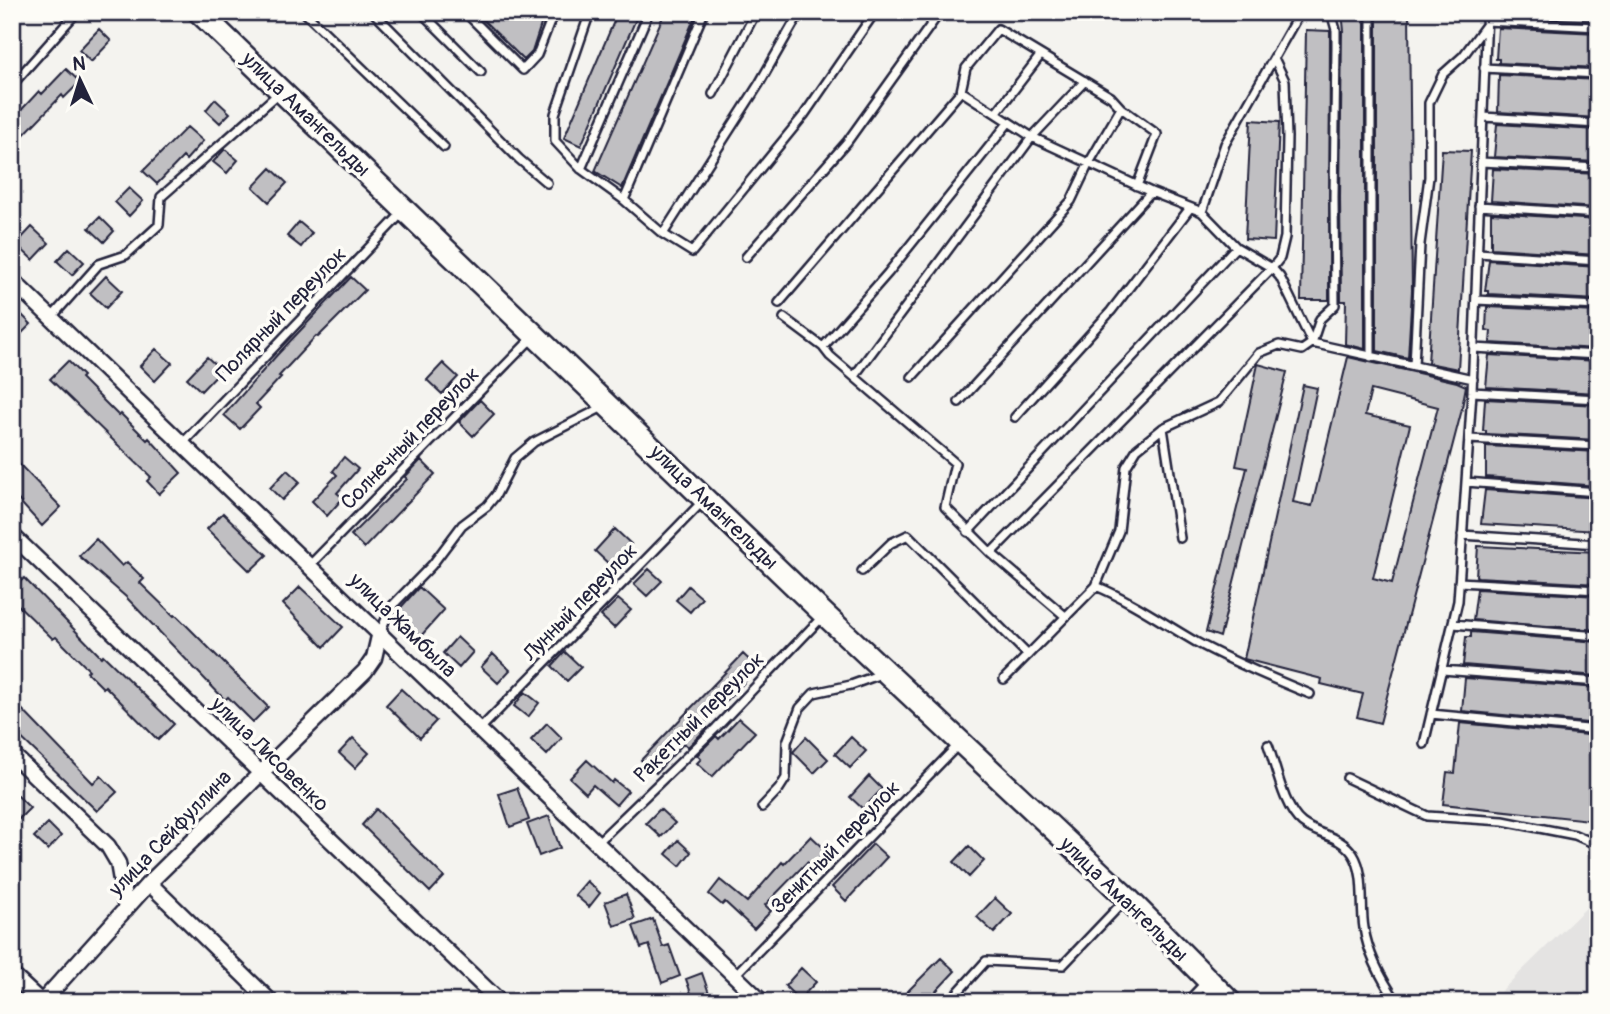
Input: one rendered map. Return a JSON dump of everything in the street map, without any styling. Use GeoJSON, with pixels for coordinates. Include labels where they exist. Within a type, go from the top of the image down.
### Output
{"type":"FeatureCollection","features":[{"type":"Feature","properties":{"kind":"street","name":"улица Амангельды"},"geometry":{"type":"LineString","coordinates":[[200,12],[824,614],[1127,898],[1230,1002]]}},
{"type":"Feature","properties":{"kind":"street","name":"улица Жамбыла"},"geometry":{"type":"LineString","coordinates":[[12,281],[762,1002]]}},
{"type":"Feature","properties":{"kind":"street","name":"улица Лисовенко"},"geometry":{"type":"LineString","coordinates":[[12,535],[500,1002]]}},
{"type":"Feature","properties":{"kind":"street","name":"улица Сейфуллина"},"geometry":{"type":"LineString","coordinates":[[42,1002],[149,883],[365,671],[374,658],[380,632]]}},
{"type":"Feature","properties":{"kind":"street"},"geometry":{"type":"LineString","coordinates":[[12,754],[108,846],[118,863],[126,909]]}},
{"type":"Feature","properties":{"kind":"street"},"geometry":{"type":"LineString","coordinates":[[149,883],[271,1002]]}},
{"type":"Feature","properties":{"kind":"street"},"geometry":{"type":"LineString","coordinates":[[12,975],[42,1002]]}},
{"type":"Feature","properties":{"kind":"lane"},"geometry":{"type":"LineString","coordinates":[[12,85],[77,12]]}},
{"type":"Feature","properties":{"kind":"lane"},"geometry":{"type":"LineString","coordinates":[[304,12],[444,147]]}},
{"type":"Feature","properties":{"kind":"lane"},"geometry":{"type":"LineString","coordinates":[[373,12],[519,159],[547,183]]}},
{"type":"Feature","properties":{"kind":"lane"},"geometry":{"type":"LineString","coordinates":[[421,12],[481,72]]}},
{"type":"Feature","properties":{"kind":"lane"},"geometry":{"type":"LineString","coordinates":[[465,12],[523,70],[537,55],[554,12]]}},
{"type":"Feature","properties":{"kind":"lane"},"geometry":{"type":"LineString","coordinates":[[590,12],[555,114],[555,141],[581,169],[624,200],[663,234],[692,252],[804,115],[875,12]]}},
{"type":"Feature","properties":{"kind":"lane"},"geometry":{"type":"LineString","coordinates":[[581,169],[649,12]]}},
{"type":"Feature","properties":{"kind":"lane"},"geometry":{"type":"LineString","coordinates":[[624,200],[704,12]]}},
{"type":"Feature","properties":{"kind":"lane"},"geometry":{"type":"LineString","coordinates":[[713,94],[756,12]]}},
{"type":"Feature","properties":{"kind":"lane"},"geometry":{"type":"LineString","coordinates":[[663,234],[759,84],[800,12]]}},
{"type":"Feature","properties":{"kind":"lane"},"geometry":{"type":"LineString","coordinates":[[746,257],[847,142],[940,12]]}},
{"type":"Feature","properties":{"kind":"lane"},"geometry":{"type":"LineString","coordinates":[[1202,212],[1225,144],[1300,12]]}},
{"type":"Feature","properties":{"kind":"lane"},"geometry":{"type":"LineString","coordinates":[[1004,679],[1096,586],[1119,531],[1126,467],[1137,449],[1163,428],[1219,402],[1259,352],[1279,345],[1302,350],[1311,343],[1320,319],[1335,305],[1336,30],[1331,12]]}},
{"type":"Feature","properties":{"kind":"lane"},"geometry":{"type":"LineString","coordinates":[[1371,12],[1371,357]]}},
{"type":"Feature","properties":{"kind":"lane"},"geometry":{"type":"LineString","coordinates":[[1424,744],[1458,601],[1473,379],[1487,12]]}},
{"type":"Feature","properties":{"kind":"lane"},"geometry":{"type":"LineString","coordinates":[[1414,366],[1420,244],[1429,177],[1429,103],[1443,74],[1463,57],[1486,23]]}},
{"type":"Feature","properties":{"kind":"lane"},"geometry":{"type":"LineString","coordinates":[[1486,23],[1598,27]]}},
{"type":"Feature","properties":{"kind":"lane"},"geometry":{"type":"LineString","coordinates":[[779,303],[961,91],[965,68],[998,29],[1111,97],[1121,108],[1157,134],[1137,186]]}},
{"type":"Feature","properties":{"kind":"lane"},"geometry":{"type":"LineString","coordinates":[[996,113],[1040,56]]}},
{"type":"Feature","properties":{"kind":"lane"},"geometry":{"type":"LineString","coordinates":[[990,553],[1280,258],[1285,237],[1287,137],[1285,81],[1274,58]]}},
{"type":"Feature","properties":{"kind":"lane"},"geometry":{"type":"LineString","coordinates":[[1485,68],[1598,74]]}},
{"type":"Feature","properties":{"kind":"lane"},"geometry":{"type":"LineString","coordinates":[[855,375],[1032,137],[1085,82]]}},
{"type":"Feature","properties":{"kind":"lane"},"geometry":{"type":"LineString","coordinates":[[51,318],[99,264],[126,255],[159,225],[161,197],[281,91]]}},
{"type":"Feature","properties":{"kind":"lane"},"geometry":{"type":"LineString","coordinates":[[961,91],[1032,137],[1137,186],[1202,212],[1236,247],[1272,268],[1280,277],[1311,343]]}},
{"type":"Feature","properties":{"kind":"lane"},"geometry":{"type":"LineString","coordinates":[[912,377],[1071,201],[1089,163],[1121,108]]}},
{"type":"Feature","properties":{"kind":"lane"},"geometry":{"type":"LineString","coordinates":[[1483,117],[1598,124]]}},
{"type":"Feature","properties":{"kind":"lane"},"geometry":{"type":"LineString","coordinates":[[822,346],[888,273],[1009,122]]}},
{"type":"Feature","properties":{"kind":"lane"},"geometry":{"type":"LineString","coordinates":[[1481,162],[1598,168]]}},
{"type":"Feature","properties":{"kind":"lane"},"geometry":{"type":"LineString","coordinates":[[959,402],[1151,192]]}},
{"type":"Feature","properties":{"kind":"lane"},"geometry":{"type":"LineString","coordinates":[[1479,206],[1598,214]]}},
{"type":"Feature","properties":{"kind":"lane"},"geometry":{"type":"LineString","coordinates":[[1015,417],[1111,311],[1190,208]]}},
{"type":"Feature","properties":{"kind":"lane","name":"Полярный переулок"},"geometry":{"type":"LineString","coordinates":[[183,443],[405,210]]}},
{"type":"Feature","properties":{"kind":"lane"},"geometry":{"type":"LineString","coordinates":[[968,531],[1236,247]]}},
{"type":"Feature","properties":{"kind":"lane"},"geometry":{"type":"LineString","coordinates":[[1478,253],[1598,261]]}},
{"type":"Feature","properties":{"kind":"lane"},"geometry":{"type":"LineString","coordinates":[[1476,300],[1598,306]]}},
{"type":"Feature","properties":{"kind":"lane"},"geometry":{"type":"LineString","coordinates":[[784,318],[822,346],[830,356],[955,463],[944,508],[974,534],[990,553],[1065,616]]}},
{"type":"Feature","properties":{"kind":"lane","name":"Солнечный переулок"},"geometry":{"type":"LineString","coordinates":[[310,565],[535,335]]}},
{"type":"Feature","properties":{"kind":"lane"},"geometry":{"type":"LineString","coordinates":[[1311,343],[1473,379]]}},
{"type":"Feature","properties":{"kind":"lane"},"geometry":{"type":"LineString","coordinates":[[1474,348],[1598,355]]}},
{"type":"Feature","properties":{"kind":"lane"},"geometry":{"type":"LineString","coordinates":[[1472,392],[1598,399]]}},
{"type":"Feature","properties":{"kind":"lane"},"geometry":{"type":"LineString","coordinates":[[380,632],[392,606],[432,565],[462,526],[496,495],[515,458],[534,442],[607,404]]}},
{"type":"Feature","properties":{"kind":"lane"},"geometry":{"type":"LineString","coordinates":[[1163,428],[1180,538]]}},
{"type":"Feature","properties":{"kind":"lane"},"geometry":{"type":"LineString","coordinates":[[1469,439],[1598,446]]}},
{"type":"Feature","properties":{"kind":"lane"},"geometry":{"type":"LineString","coordinates":[[1466,482],[1598,492]]}},
{"type":"Feature","properties":{"kind":"lane","name":"Лунный переулок"},"geometry":{"type":"LineString","coordinates":[[480,729],[705,498]]}},
{"type":"Feature","properties":{"kind":"lane"},"geometry":{"type":"LineString","coordinates":[[862,571],[891,542],[908,535],[1028,655]]}},
{"type":"Feature","properties":{"kind":"lane"},"geometry":{"type":"LineString","coordinates":[[1462,535],[1598,544]]}},
{"type":"Feature","properties":{"kind":"lane"},"geometry":{"type":"LineString","coordinates":[[1459,582],[1598,590]]}},
{"type":"Feature","properties":{"kind":"lane"},"geometry":{"type":"LineString","coordinates":[[1096,586],[1125,598],[1206,647],[1265,676],[1310,694]]}},
{"type":"Feature","properties":{"kind":"lane","name":"Ракетный переулок"},"geometry":{"type":"LineString","coordinates":[[597,844],[716,728],[824,614]]}},
{"type":"Feature","properties":{"kind":"lane"},"geometry":{"type":"LineString","coordinates":[[1452,625],[1598,636]]}},
{"type":"Feature","properties":{"kind":"lane"},"geometry":{"type":"LineString","coordinates":[[1442,670],[1598,682]]}},
{"type":"Feature","properties":{"kind":"lane"},"geometry":{"type":"LineString","coordinates":[[762,807],[786,778],[788,742],[800,708],[814,693],[852,685],[885,672]]}},
{"type":"Feature","properties":{"kind":"lane"},"geometry":{"type":"LineString","coordinates":[[1431,715],[1598,730]]}},
{"type":"Feature","properties":{"kind":"lane","name":"Зенитный переулок"},"geometry":{"type":"LineString","coordinates":[[735,975],[960,743]]}},
{"type":"Feature","properties":{"kind":"lane"},"geometry":{"type":"LineString","coordinates":[[1268,745],[1290,808],[1302,823],[1340,840],[1352,853],[1359,867],[1364,930],[1374,964],[1397,1002]]}},
{"type":"Feature","properties":{"kind":"lane"},"geometry":{"type":"LineString","coordinates":[[1347,778],[1427,816],[1503,821],[1575,835],[1598,845]]}},
{"type":"Feature","properties":{"kind":"lane"},"geometry":{"type":"LineString","coordinates":[[949,1002],[986,961],[1063,965],[1127,898]]}},
{"type":"Feature","properties":{"kind":"lane"},"geometry":{"type":"LineString","coordinates":[[1187,1002],[1207,980]]}},
{"type":"Feature","properties":{"kind":"shaded area"},"geometry":{"type":"Polygon","coordinates":[[[1598,896],[1598,1002],[1490,1002],[1598,896]]]}},
{"type":"Feature","properties":{"kind":"building"},"geometry":{"type":"Polygon","coordinates":[[[475,12],[545,12],[532,52],[524,60],[475,12]]]}},
{"type":"Feature","properties":{"kind":"building"},"geometry":{"type":"Polygon","coordinates":[[[618,12],[639,12],[581,146],[564,138],[618,12]]]}},
{"type":"Feature","properties":{"kind":"building"},"geometry":{"type":"Polygon","coordinates":[[[665,12],[697,12],[622,188],[595,171],[665,12]]]}},
{"type":"Feature","properties":{"kind":"building"},"geometry":{"type":"Polygon","coordinates":[[[1342,12],[1365,12],[1365,349],[1345,344],[1346,301],[1341,301],[1342,12]]]}},
{"type":"Feature","properties":{"kind":"building"},"geometry":{"type":"Polygon","coordinates":[[[1377,12],[1409,12],[1412,290],[1408,358],[1377,351],[1377,12]]]}},
{"type":"Feature","properties":{"kind":"building"},"geometry":{"type":"Polygon","coordinates":[[[1500,12],[1598,12],[1598,21],[1499,16],[1500,12]]]}},
{"type":"Feature","properties":{"kind":"building"},"geometry":{"type":"Polygon","coordinates":[[[1498,28],[1598,33],[1598,68],[1499,63],[1499,59],[1496,59],[1498,28]]]}},
{"type":"Feature","properties":{"kind":"building"},"geometry":{"type":"Polygon","coordinates":[[[99,29],[111,41],[91,62],[79,50],[99,29]]]}},
{"type":"Feature","properties":{"kind":"building"},"geometry":{"type":"Polygon","coordinates":[[[1306,30],[1330,31],[1329,300],[1301,300],[1306,30]]]}},
{"type":"Feature","properties":{"kind":"building"},"geometry":{"type":"Polygon","coordinates":[[[66,69],[80,82],[64,98],[62,95],[12,147],[12,120],[39,91],[42,94],[66,69]]]}},
{"type":"Feature","properties":{"kind":"building"},"geometry":{"type":"Polygon","coordinates":[[[1499,75],[1598,80],[1598,118],[1498,112],[1499,75]]]}},
{"type":"Feature","properties":{"kind":"building"},"geometry":{"type":"Polygon","coordinates":[[[215,99],[230,113],[220,123],[206,110],[215,99]]]}},
{"type":"Feature","properties":{"kind":"building"},"geometry":{"type":"Polygon","coordinates":[[[1251,120],[1279,122],[1274,241],[1245,239],[1251,120]]]}},
{"type":"Feature","properties":{"kind":"building"},"geometry":{"type":"Polygon","coordinates":[[[1497,124],[1598,130],[1598,162],[1494,157],[1497,124]]]}},
{"type":"Feature","properties":{"kind":"building"},"geometry":{"type":"Polygon","coordinates":[[[187,127],[203,141],[186,160],[183,157],[157,184],[143,171],[187,127]]]}},
{"type":"Feature","properties":{"kind":"building"},"geometry":{"type":"Polygon","coordinates":[[[225,149],[238,160],[227,173],[213,162],[225,149]]]}},
{"type":"Feature","properties":{"kind":"building"},"geometry":{"type":"Polygon","coordinates":[[[1442,150],[1471,151],[1458,369],[1428,363],[1442,150]]]}},
{"type":"Feature","properties":{"kind":"building"},"geometry":{"type":"Polygon","coordinates":[[[271,168],[287,183],[269,202],[253,187],[271,168]]]}},
{"type":"Feature","properties":{"kind":"building"},"geometry":{"type":"Polygon","coordinates":[[[1493,169],[1598,174],[1598,208],[1491,201],[1493,169]]]}},
{"type":"Feature","properties":{"kind":"building"},"geometry":{"type":"Polygon","coordinates":[[[129,188],[143,201],[129,216],[115,202],[129,188]]]}},
{"type":"Feature","properties":{"kind":"building"},"geometry":{"type":"Polygon","coordinates":[[[1491,213],[1598,220],[1598,255],[1491,248],[1491,213]]]}},
{"type":"Feature","properties":{"kind":"building"},"geometry":{"type":"Polygon","coordinates":[[[100,217],[114,231],[104,242],[89,228],[100,217]]]}},
{"type":"Feature","properties":{"kind":"building"},"geometry":{"type":"Polygon","coordinates":[[[299,222],[312,233],[301,247],[287,236],[299,222]]]}},
{"type":"Feature","properties":{"kind":"building"},"geometry":{"type":"Polygon","coordinates":[[[32,227],[49,243],[33,260],[16,244],[32,227]]]}},
{"type":"Feature","properties":{"kind":"building"},"geometry":{"type":"Polygon","coordinates":[[[69,248],[84,262],[72,275],[57,261],[69,248]]]}},
{"type":"Feature","properties":{"kind":"building"},"geometry":{"type":"Polygon","coordinates":[[[1489,260],[1598,267],[1598,300],[1488,294],[1488,291],[1485,291],[1489,260]]]}},
{"type":"Feature","properties":{"kind":"building"},"geometry":{"type":"Polygon","coordinates":[[[106,276],[122,291],[106,308],[90,293],[106,276]]]}},
{"type":"Feature","properties":{"kind":"building"},"geometry":{"type":"Polygon","coordinates":[[[351,277],[365,290],[316,336],[279,376],[281,377],[256,404],[260,408],[240,429],[224,415],[351,277]]]}},
{"type":"Feature","properties":{"kind":"building"},"geometry":{"type":"Polygon","coordinates":[[[1487,307],[1598,312],[1598,349],[1490,343],[1491,331],[1486,330],[1487,307]]]}},
{"type":"Feature","properties":{"kind":"building"},"geometry":{"type":"Polygon","coordinates":[[[19,312],[31,324],[12,343],[12,319],[19,312]]]}},
{"type":"Feature","properties":{"kind":"building"},"geometry":{"type":"Polygon","coordinates":[[[156,349],[172,363],[155,381],[140,366],[156,349]]]}},
{"type":"Feature","properties":{"kind":"building"},"geometry":{"type":"Polygon","coordinates":[[[1489,355],[1598,361],[1598,393],[1486,387],[1489,355]]]}},
{"type":"Feature","properties":{"kind":"building"},"geometry":{"type":"Polygon","coordinates":[[[207,357],[221,370],[201,391],[187,378],[207,357]]]}},
{"type":"Feature","properties":{"kind":"building"},"geometry":{"type":"Polygon","coordinates":[[[1348,357],[1466,386],[1380,723],[1357,717],[1363,694],[1321,684],[1322,679],[1244,659],[1303,385],[1317,388],[1293,502],[1312,506],[1348,357]],[[1371,390],[1365,415],[1410,425],[1373,578],[1392,583],[1438,407],[1371,390]]]}},
{"type":"Feature","properties":{"kind":"building"},"geometry":{"type":"Polygon","coordinates":[[[68,361],[119,416],[121,414],[147,440],[149,438],[181,473],[159,494],[147,481],[151,477],[50,379],[68,361]]]}},
{"type":"Feature","properties":{"kind":"building"},"geometry":{"type":"Polygon","coordinates":[[[443,363],[458,377],[442,394],[427,380],[443,363]]]}},
{"type":"Feature","properties":{"kind":"building"},"geometry":{"type":"Polygon","coordinates":[[[1258,364],[1287,372],[1220,637],[1206,632],[1247,468],[1236,466],[1258,364]]]}},
{"type":"Feature","properties":{"kind":"building"},"geometry":{"type":"Polygon","coordinates":[[[1485,399],[1598,405],[1598,440],[1486,434],[1486,431],[1483,431],[1485,399]]]}},
{"type":"Feature","properties":{"kind":"building"},"geometry":{"type":"Polygon","coordinates":[[[480,400],[494,414],[473,436],[459,422],[480,400]]]}},
{"type":"Feature","properties":{"kind":"building"},"geometry":{"type":"Polygon","coordinates":[[[1486,446],[1598,452],[1598,486],[1486,477],[1486,446]]]}},
{"type":"Feature","properties":{"kind":"building"},"geometry":{"type":"Polygon","coordinates":[[[344,457],[358,469],[337,493],[343,498],[327,516],[312,501],[337,475],[333,471],[344,457]]]}},
{"type":"Feature","properties":{"kind":"building"},"geometry":{"type":"Polygon","coordinates":[[[421,460],[435,474],[364,548],[351,535],[407,479],[405,477],[421,460]]]}},
{"type":"Feature","properties":{"kind":"building"},"geometry":{"type":"Polygon","coordinates":[[[19,464],[61,507],[42,526],[12,493],[12,470],[19,464]]]}},
{"type":"Feature","properties":{"kind":"building"},"geometry":{"type":"Polygon","coordinates":[[[287,470],[300,482],[282,500],[270,488],[287,470]]]}},
{"type":"Feature","properties":{"kind":"building"},"geometry":{"type":"Polygon","coordinates":[[[1485,490],[1598,498],[1598,531],[1481,524],[1485,490]]]}},
{"type":"Feature","properties":{"kind":"building"},"geometry":{"type":"Polygon","coordinates":[[[223,513],[267,555],[250,571],[207,529],[223,513]]]}},
{"type":"Feature","properties":{"kind":"building"},"geometry":{"type":"Polygon","coordinates":[[[615,529],[631,544],[611,566],[595,551],[615,529]]]}},
{"type":"Feature","properties":{"kind":"building"},"geometry":{"type":"Polygon","coordinates":[[[96,539],[122,566],[127,562],[144,579],[140,583],[268,707],[253,722],[228,697],[225,700],[126,597],[79,556],[96,539]]]}},
{"type":"Feature","properties":{"kind":"building"},"geometry":{"type":"Polygon","coordinates":[[[1478,546],[1598,552],[1598,584],[1478,577],[1478,546]]]}},
{"type":"Feature","properties":{"kind":"building"},"geometry":{"type":"Polygon","coordinates":[[[649,569],[662,581],[647,596],[634,584],[649,569]]]}},
{"type":"Feature","properties":{"kind":"building"},"geometry":{"type":"Polygon","coordinates":[[[24,578],[101,657],[103,655],[174,724],[158,740],[105,686],[103,688],[87,672],[89,670],[56,637],[53,639],[12,599],[12,590],[24,578]]]}},
{"type":"Feature","properties":{"kind":"building"},"geometry":{"type":"Polygon","coordinates":[[[688,586],[702,598],[690,612],[676,600],[688,586]]]}},
{"type":"Feature","properties":{"kind":"building"},"geometry":{"type":"Polygon","coordinates":[[[300,587],[343,627],[324,647],[283,604],[300,587]]]}},
{"type":"Feature","properties":{"kind":"building"},"geometry":{"type":"Polygon","coordinates":[[[419,587],[444,610],[420,637],[395,614],[419,587]]]}},
{"type":"Feature","properties":{"kind":"building"},"geometry":{"type":"Polygon","coordinates":[[[1477,589],[1598,596],[1598,630],[1473,620],[1477,589]]]}},
{"type":"Feature","properties":{"kind":"building"},"geometry":{"type":"Polygon","coordinates":[[[618,599],[631,610],[614,628],[601,616],[618,599]]]}},
{"type":"Feature","properties":{"kind":"building"},"geometry":{"type":"Polygon","coordinates":[[[1471,632],[1598,642],[1598,676],[1463,665],[1466,637],[1471,637],[1471,632]]]}},
{"type":"Feature","properties":{"kind":"building"},"geometry":{"type":"Polygon","coordinates":[[[457,637],[473,652],[459,668],[443,653],[457,637]]]}},
{"type":"Feature","properties":{"kind":"building"},"geometry":{"type":"Polygon","coordinates":[[[565,652],[581,667],[567,681],[552,666],[565,652]]]}},
{"type":"Feature","properties":{"kind":"building"},"geometry":{"type":"Polygon","coordinates":[[[493,654],[510,670],[498,683],[481,667],[493,654]]]}},
{"type":"Feature","properties":{"kind":"building"},"geometry":{"type":"Polygon","coordinates":[[[743,654],[758,668],[704,724],[707,728],[688,747],[684,743],[656,773],[641,760],[743,654]]]}},
{"type":"Feature","properties":{"kind":"building"},"geometry":{"type":"Polygon","coordinates":[[[1465,678],[1598,688],[1598,724],[1462,711],[1465,678]]]}},
{"type":"Feature","properties":{"kind":"building"},"geometry":{"type":"Polygon","coordinates":[[[401,689],[436,721],[420,738],[386,705],[401,689]]]}},
{"type":"Feature","properties":{"kind":"building"},"geometry":{"type":"Polygon","coordinates":[[[525,692],[539,703],[528,717],[514,706],[525,692]]]}},
{"type":"Feature","properties":{"kind":"building"},"geometry":{"type":"Polygon","coordinates":[[[12,699],[93,783],[101,776],[117,792],[97,811],[12,729],[12,699]]]}},
{"type":"Feature","properties":{"kind":"building"},"geometry":{"type":"Polygon","coordinates":[[[739,718],[755,732],[712,777],[697,763],[701,759],[697,755],[716,736],[719,739],[739,718]]]}},
{"type":"Feature","properties":{"kind":"building"},"geometry":{"type":"Polygon","coordinates":[[[547,723],[562,738],[547,755],[531,740],[547,723]]]}},
{"type":"Feature","properties":{"kind":"building"},"geometry":{"type":"Polygon","coordinates":[[[1460,723],[1598,736],[1598,821],[1443,804],[1447,772],[1455,773],[1460,723]]]}},
{"type":"Feature","properties":{"kind":"building"},"geometry":{"type":"Polygon","coordinates":[[[806,737],[828,759],[814,773],[793,752],[806,737]]]}},
{"type":"Feature","properties":{"kind":"building"},"geometry":{"type":"Polygon","coordinates":[[[851,737],[866,751],[850,768],[835,754],[851,737]]]}},
{"type":"Feature","properties":{"kind":"building"},"geometry":{"type":"Polygon","coordinates":[[[353,738],[369,753],[355,768],[339,753],[353,738]]]}},
{"type":"Feature","properties":{"kind":"building"},"geometry":{"type":"Polygon","coordinates":[[[587,760],[612,783],[614,780],[628,791],[616,805],[593,785],[586,793],[570,778],[587,760]]]}},
{"type":"Feature","properties":{"kind":"building"},"geometry":{"type":"Polygon","coordinates":[[[869,776],[882,789],[863,809],[850,797],[869,776]]]}},
{"type":"Feature","properties":{"kind":"building"},"geometry":{"type":"Polygon","coordinates":[[[517,788],[529,820],[510,827],[499,794],[517,788]]]}},
{"type":"Feature","properties":{"kind":"building"},"geometry":{"type":"Polygon","coordinates":[[[12,790],[30,808],[12,826],[12,790]]]}},
{"type":"Feature","properties":{"kind":"building"},"geometry":{"type":"Polygon","coordinates":[[[376,809],[444,877],[430,892],[362,825],[376,809]]]}},
{"type":"Feature","properties":{"kind":"building"},"geometry":{"type":"Polygon","coordinates":[[[660,809],[675,823],[661,837],[646,823],[660,809]]]}},
{"type":"Feature","properties":{"kind":"building"},"geometry":{"type":"Polygon","coordinates":[[[549,816],[560,848],[539,856],[527,824],[549,816]]]}},
{"type":"Feature","properties":{"kind":"building"},"geometry":{"type":"Polygon","coordinates":[[[48,823],[61,836],[48,850],[34,837],[48,823]]]}},
{"type":"Feature","properties":{"kind":"building"},"geometry":{"type":"Polygon","coordinates":[[[811,836],[827,851],[812,866],[807,862],[765,905],[771,911],[754,929],[725,902],[722,905],[709,894],[720,880],[747,902],[782,862],[784,864],[811,836]]]}},
{"type":"Feature","properties":{"kind":"building"},"geometry":{"type":"Polygon","coordinates":[[[678,840],[691,852],[680,866],[666,854],[678,840]]]}},
{"type":"Feature","properties":{"kind":"building"},"geometry":{"type":"Polygon","coordinates":[[[873,844],[887,857],[846,901],[832,887],[873,844]]]}},
{"type":"Feature","properties":{"kind":"building"},"geometry":{"type":"Polygon","coordinates":[[[969,846],[984,861],[969,877],[954,862],[969,846]]]}},
{"type":"Feature","properties":{"kind":"building"},"geometry":{"type":"Polygon","coordinates":[[[587,881],[600,893],[589,907],[575,895],[587,881]]]}},
{"type":"Feature","properties":{"kind":"building"},"geometry":{"type":"Polygon","coordinates":[[[626,894],[635,919],[614,926],[605,902],[626,894]]]}},
{"type":"Feature","properties":{"kind":"building"},"geometry":{"type":"Polygon","coordinates":[[[995,898],[1012,914],[994,933],[977,917],[995,898]]]}},
{"type":"Feature","properties":{"kind":"building"},"geometry":{"type":"Polygon","coordinates":[[[653,919],[663,947],[669,945],[680,976],[662,983],[649,945],[641,948],[633,926],[653,919]]]}},
{"type":"Feature","properties":{"kind":"building"},"geometry":{"type":"Polygon","coordinates":[[[941,958],[955,971],[926,1002],[897,1002],[941,958]]]}},
{"type":"Feature","properties":{"kind":"building"},"geometry":{"type":"Polygon","coordinates":[[[801,968],[816,982],[799,1000],[785,986],[801,968]]]}},
{"type":"Feature","properties":{"kind":"building"},"geometry":{"type":"Polygon","coordinates":[[[702,973],[712,1002],[694,1002],[686,979],[702,973]]]}}]}
